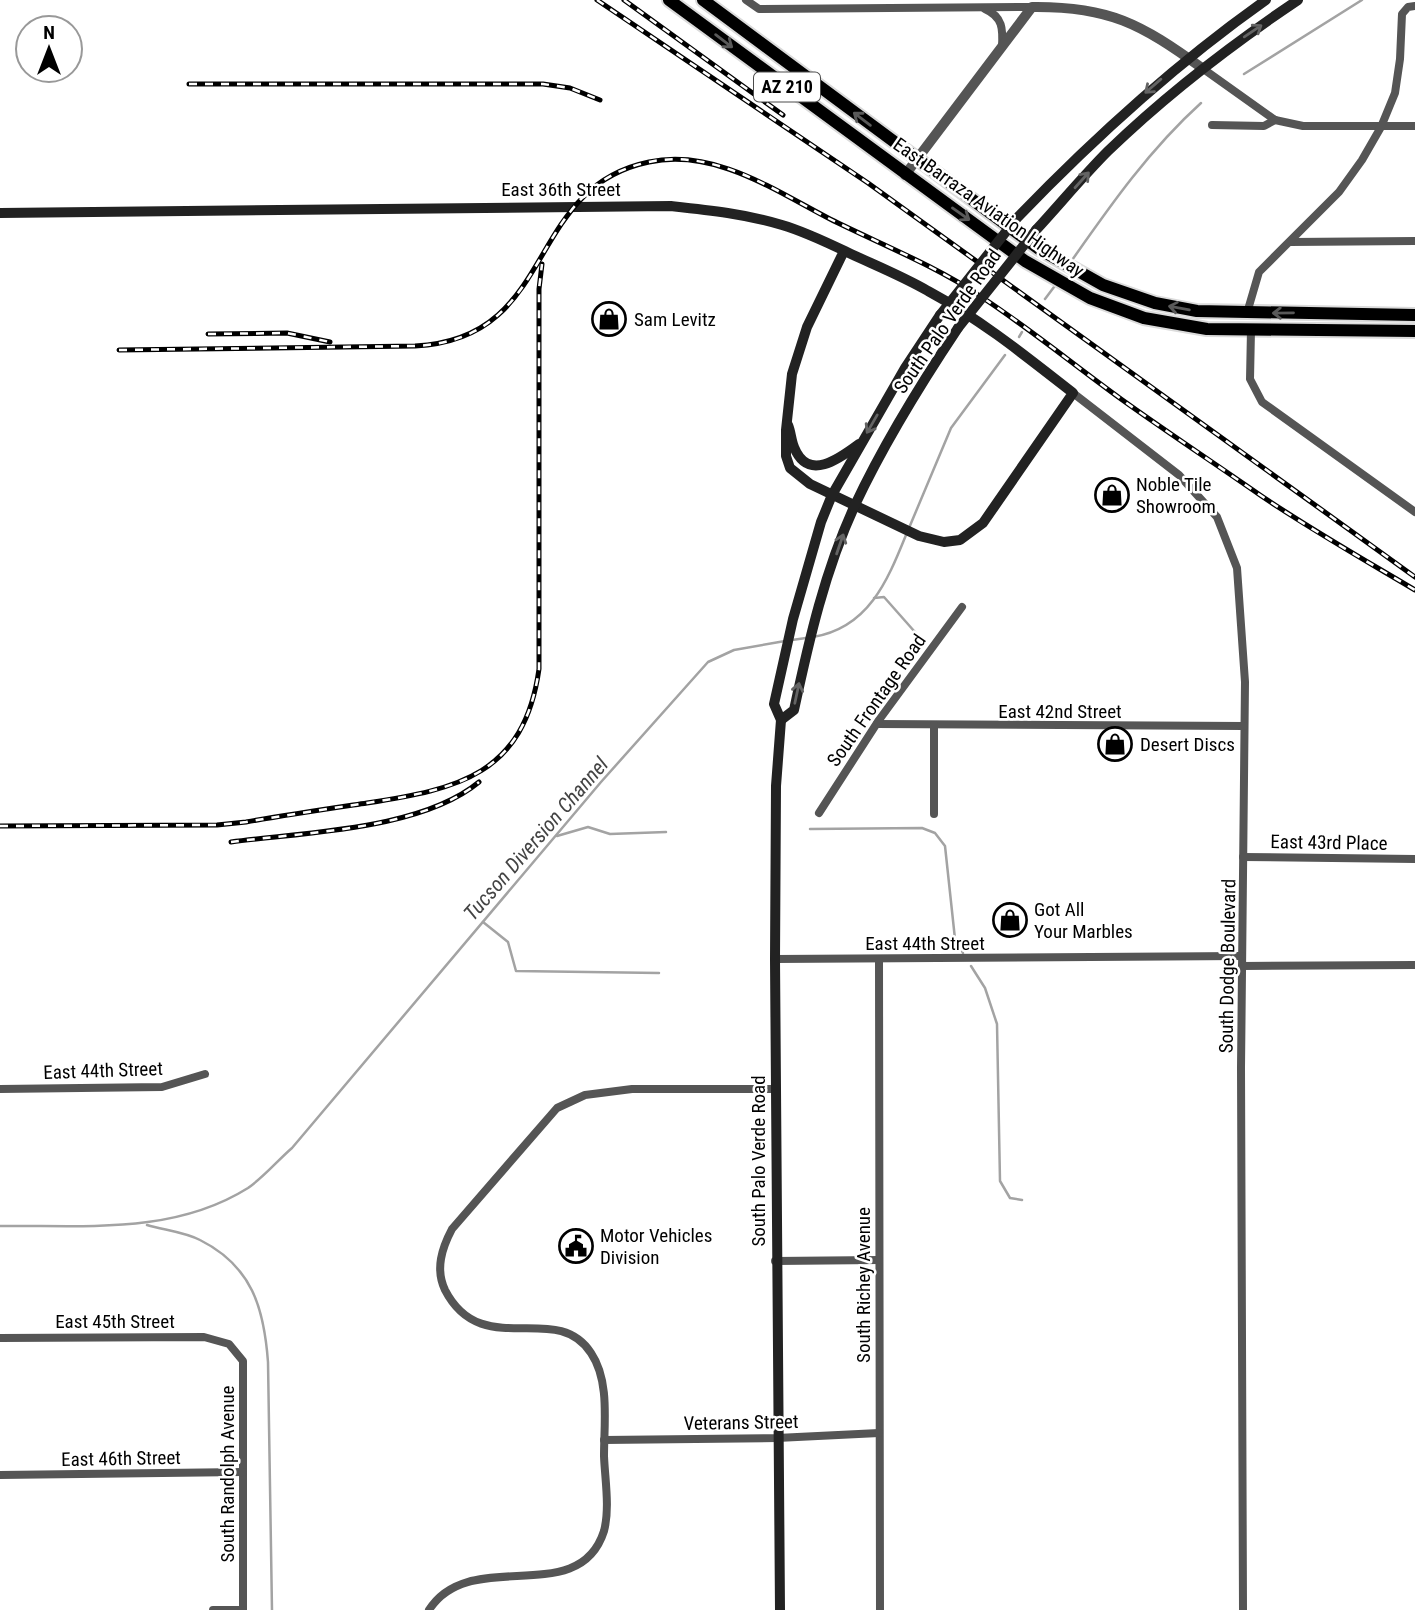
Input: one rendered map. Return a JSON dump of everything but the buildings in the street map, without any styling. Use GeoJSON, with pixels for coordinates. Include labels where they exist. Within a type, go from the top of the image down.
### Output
{"type":"FeatureCollection","features":[{"type":"Feature","properties":{"kind":"main road","name":"East Barraza Aviation Highway"},"geometry":{"type":"LineString","coordinates":[[669,0],[905,175],[1042,272],[1090,298],[1125,312],[1166,323],[1207,329],[1415,331]]}},
{"type":"Feature","properties":{"kind":"main road","name":"East Barraza Aviation Highway"},"geometry":{"type":"LineString","coordinates":[[703,0],[1052,258],[1083,276],[1155,303],[1197,311],[1415,315]]}},
{"type":"Feature","properties":{"kind":"main road","name":"South Palo Verde Road"},"geometry":{"type":"LineString","coordinates":[[779,1607],[775,959],[776,786],[781,720],[774,704],[793,619],[821,522],[832,495],[861,443],[940,315],[1016,219],[1086,146],[1187,57],[1266,0]]}},
{"type":"Feature","properties":{"kind":"main road","name":"South Palo Verde Road"},"geometry":{"type":"LineString","coordinates":[[781,720],[793,710],[817,608],[855,506],[915,393],[958,328],[1036,230],[1107,152],[1202,68],[1298,0]]}},
{"type":"Feature","properties":{"kind":"main road","name":"East 36th Street"},"geometry":{"type":"LineString","coordinates":[[0,213],[671,206],[748,216],[783,225],[929,291],[1003,340],[1073,393]]}},
{"type":"Feature","properties":{"kind":"main road"},"geometry":{"type":"LineString","coordinates":[[844,251],[799,347],[792,374],[785,444],[790,468],[810,484],[919,536],[944,542],[960,540],[984,523],[1073,393]]}},
{"type":"Feature","properties":{"kind":"main road"},"geometry":{"type":"LineString","coordinates":[[1090,298],[1143,314],[1183,322],[1227,324],[1241,321],[1247,313]]}},
{"type":"Feature","properties":{"kind":"main road"},"geometry":{"type":"LineString","coordinates":[[1320,312],[1415,308]]}},
{"type":"Feature","properties":{"kind":"main road"},"geometry":{"type":"LineString","coordinates":[[1319,330],[1415,340]]}},
{"type":"Feature","properties":{"kind":"main road"},"geometry":{"type":"LineString","coordinates":[[787,422],[794,447],[803,459],[816,467],[828,465],[861,443]]}},
{"type":"Feature","properties":{"kind":"street"},"geometry":{"type":"LineString","coordinates":[[746,0],[759,9],[1064,7],[1129,21],[1159,36],[1275,120],[1303,126],[1415,126]]}},
{"type":"Feature","properties":{"kind":"street"},"geometry":{"type":"LineString","coordinates":[[1247,313],[1259,272],[1339,192],[1381,127],[1395,93],[1402,14],[1408,7],[1415,6]]}},
{"type":"Feature","properties":{"kind":"street"},"geometry":{"type":"LineString","coordinates":[[905,175],[1032,7]]}},
{"type":"Feature","properties":{"kind":"street"},"geometry":{"type":"LineString","coordinates":[[982,8],[995,13],[1001,22],[1002,47]]}},
{"type":"Feature","properties":{"kind":"street"},"geometry":{"type":"LineString","coordinates":[[1212,125],[1264,126],[1275,120]]}},
{"type":"Feature","properties":{"kind":"street"},"geometry":{"type":"LineString","coordinates":[[1291,242],[1415,241]]}},
{"type":"Feature","properties":{"kind":"street"},"geometry":{"type":"LineString","coordinates":[[1251,330],[1250,379],[1262,402],[1415,512]]}},
{"type":"Feature","properties":{"kind":"street","name":"South Dodge Boulevard"},"geometry":{"type":"LineString","coordinates":[[1073,393],[1179,475],[1217,517],[1237,568],[1244,646],[1244,1610]]}},
{"type":"Feature","properties":{"kind":"street","name":"South Frontage Road"},"geometry":{"type":"LineString","coordinates":[[819,813],[877,724],[962,607]]}},
{"type":"Feature","properties":{"kind":"street","name":"East 42nd Street"},"geometry":{"type":"LineString","coordinates":[[877,724],[1244,726]]}},
{"type":"Feature","properties":{"kind":"street"},"geometry":{"type":"LineString","coordinates":[[933,725],[934,814]]}},
{"type":"Feature","properties":{"kind":"street","name":"East 43rd Place"},"geometry":{"type":"LineString","coordinates":[[1243,857],[1415,859]]}},
{"type":"Feature","properties":{"kind":"street","name":"East 44th Street"},"geometry":{"type":"LineString","coordinates":[[775,959],[1242,961],[1415,965]]}},
{"type":"Feature","properties":{"kind":"street","name":"South Richey Avenue"},"geometry":{"type":"LineString","coordinates":[[879,959],[880,1610]]}},
{"type":"Feature","properties":{"kind":"street","name":"East 44th Street"},"geometry":{"type":"LineString","coordinates":[[0,1089],[162,1087],[205,1074]]}},
{"type":"Feature","properties":{"kind":"street"},"geometry":{"type":"LineString","coordinates":[[429,1610],[439,1597],[461,1584],[482,1580],[556,1578],[586,1560],[597,1545],[605,1525],[604,1440],[599,1367],[589,1349],[570,1334],[542,1327],[489,1327],[464,1318],[443,1286],[441,1249],[452,1229],[557,1108],[585,1095],[632,1089],[775,1089]]}},
{"type":"Feature","properties":{"kind":"street"},"geometry":{"type":"LineString","coordinates":[[775,1261],[879,1260]]}},
{"type":"Feature","properties":{"kind":"street","name":"East 45th Street"},"geometry":{"type":"LineString","coordinates":[[0,1338],[204,1337],[229,1344]]}},
{"type":"Feature","properties":{"kind":"street","name":"South Randolph Avenue"},"geometry":{"type":"LineString","coordinates":[[229,1344],[243,1361],[243,1610]]}},
{"type":"Feature","properties":{"kind":"street","name":"Veterans Street"},"geometry":{"type":"LineString","coordinates":[[604,1440],[777,1438],[879,1433]]}},
{"type":"Feature","properties":{"kind":"street","name":"East 46th Street"},"geometry":{"type":"LineString","coordinates":[[0,1475],[243,1472]]}},
{"type":"Feature","properties":{"kind":"street"},"geometry":{"type":"LineString","coordinates":[[213,1610],[243,1610]]}},
{"type":"Feature","properties":{"kind":"waterway","name":"Tucson Diversion Channel"},"geometry":{"type":"LineString","coordinates":[[1244,74],[1362,0]]}},
{"type":"Feature","properties":{"kind":"waterway","name":"Tucson Diversion Channel"},"geometry":{"type":"LineString","coordinates":[[1070,263],[1147,159],[1201,103]]}},
{"type":"Feature","properties":{"kind":"waterway","name":"Tucson Diversion Channel"},"geometry":{"type":"LineString","coordinates":[[1045,299],[1057,283]]}},
{"type":"Feature","properties":{"kind":"waterway"},"geometry":{"type":"LineString","coordinates":[[1019,337],[1022,332]]}},
{"type":"Feature","properties":{"kind":"waterway","name":"Tucson Diversion Channel"},"geometry":{"type":"LineString","coordinates":[[909,528],[951,428],[1005,355]]}},
{"type":"Feature","properties":{"kind":"waterway","name":"Tucson Diversion Channel"},"geometry":{"type":"LineString","coordinates":[[813,637],[832,632],[862,613],[883,586],[906,535]]}},
{"type":"Feature","properties":{"kind":"waterway"},"geometry":{"type":"LineString","coordinates":[[874,598],[884,597],[922,640]]}},
{"type":"Feature","properties":{"kind":"waterway","name":"Tucson Diversion Channel"},"geometry":{"type":"LineString","coordinates":[[792,640],[806,638]]}},
{"type":"Feature","properties":{"kind":"waterway","name":"Tucson Diversion Channel"},"geometry":{"type":"LineString","coordinates":[[0,1226],[96,1226],[159,1220],[189,1214],[219,1203],[254,1184],[292,1148],[601,782],[708,662],[734,650],[785,641]]}},
{"type":"Feature","properties":{"kind":"waterway"},"geometry":{"type":"LineString","coordinates":[[557,836],[588,827],[610,834],[666,832]]}},
{"type":"Feature","properties":{"kind":"waterway"},"geometry":{"type":"LineString","coordinates":[[810,829],[922,828],[935,833],[945,846],[955,939],[963,953]]}},
{"type":"Feature","properties":{"kind":"waterway"},"geometry":{"type":"LineString","coordinates":[[483,922],[508,942],[516,971],[659,973]]}},
{"type":"Feature","properties":{"kind":"waterway"},"geometry":{"type":"LineString","coordinates":[[971,966],[985,988],[997,1024],[1000,1181],[1010,1198],[1022,1200]]}},
{"type":"Feature","properties":{"kind":"waterway"},"geometry":{"type":"LineString","coordinates":[[147,1225],[194,1237],[218,1250],[243,1276],[258,1307],[268,1362],[272,1610]]}},
{"type":"Feature","properties":{"kind":"railway"},"geometry":{"type":"LineString","coordinates":[[597,0],[868,183],[1415,577]]}},
{"type":"Feature","properties":{"kind":"railway"},"geometry":{"type":"LineString","coordinates":[[624,0],[783,115]]}},
{"type":"Feature","properties":{"kind":"railway"},"geometry":{"type":"LineString","coordinates":[[189,84],[543,84],[570,88],[600,100]]}},
{"type":"Feature","properties":{"kind":"railway"},"geometry":{"type":"LineString","coordinates":[[119,350],[415,346],[461,337],[495,318],[519,292],[558,230],[580,201],[609,177],[649,162],[673,159],[697,161],[743,174],[963,285],[1260,495],[1415,590]]}},
{"type":"Feature","properties":{"kind":"railway"},"geometry":{"type":"LineString","coordinates":[[0,826],[217,825],[246,822],[430,791],[482,770],[502,754],[519,733],[531,705],[539,669],[539,289],[542,264]]}},
{"type":"Feature","properties":{"kind":"railway"},"geometry":{"type":"LineString","coordinates":[[208,334],[287,333],[330,342]]}},
{"type":"Feature","properties":{"kind":"railway"},"geometry":{"type":"LineString","coordinates":[[231,842],[327,831],[395,819],[455,798],[479,782]]}},
{"type":"Feature","properties":{"kind":"place","name":"Sam Levitz"},"geometry":{"type":"Point","coordinates":[609,319]}},
{"type":"Feature","properties":{"kind":"place","name":"Noble Tile Showroom"},"geometry":{"type":"Point","coordinates":[1112,495]}},
{"type":"Feature","properties":{"kind":"place","name":"Desert Discs"},"geometry":{"type":"Point","coordinates":[1115,744]}},
{"type":"Feature","properties":{"kind":"place","name":"Got All Your Marbles"},"geometry":{"type":"Point","coordinates":[1010,920]}},
{"type":"Feature","properties":{"kind":"place","name":"Motor Vehicles Division"},"geometry":{"type":"Point","coordinates":[576,1246]}}]}
